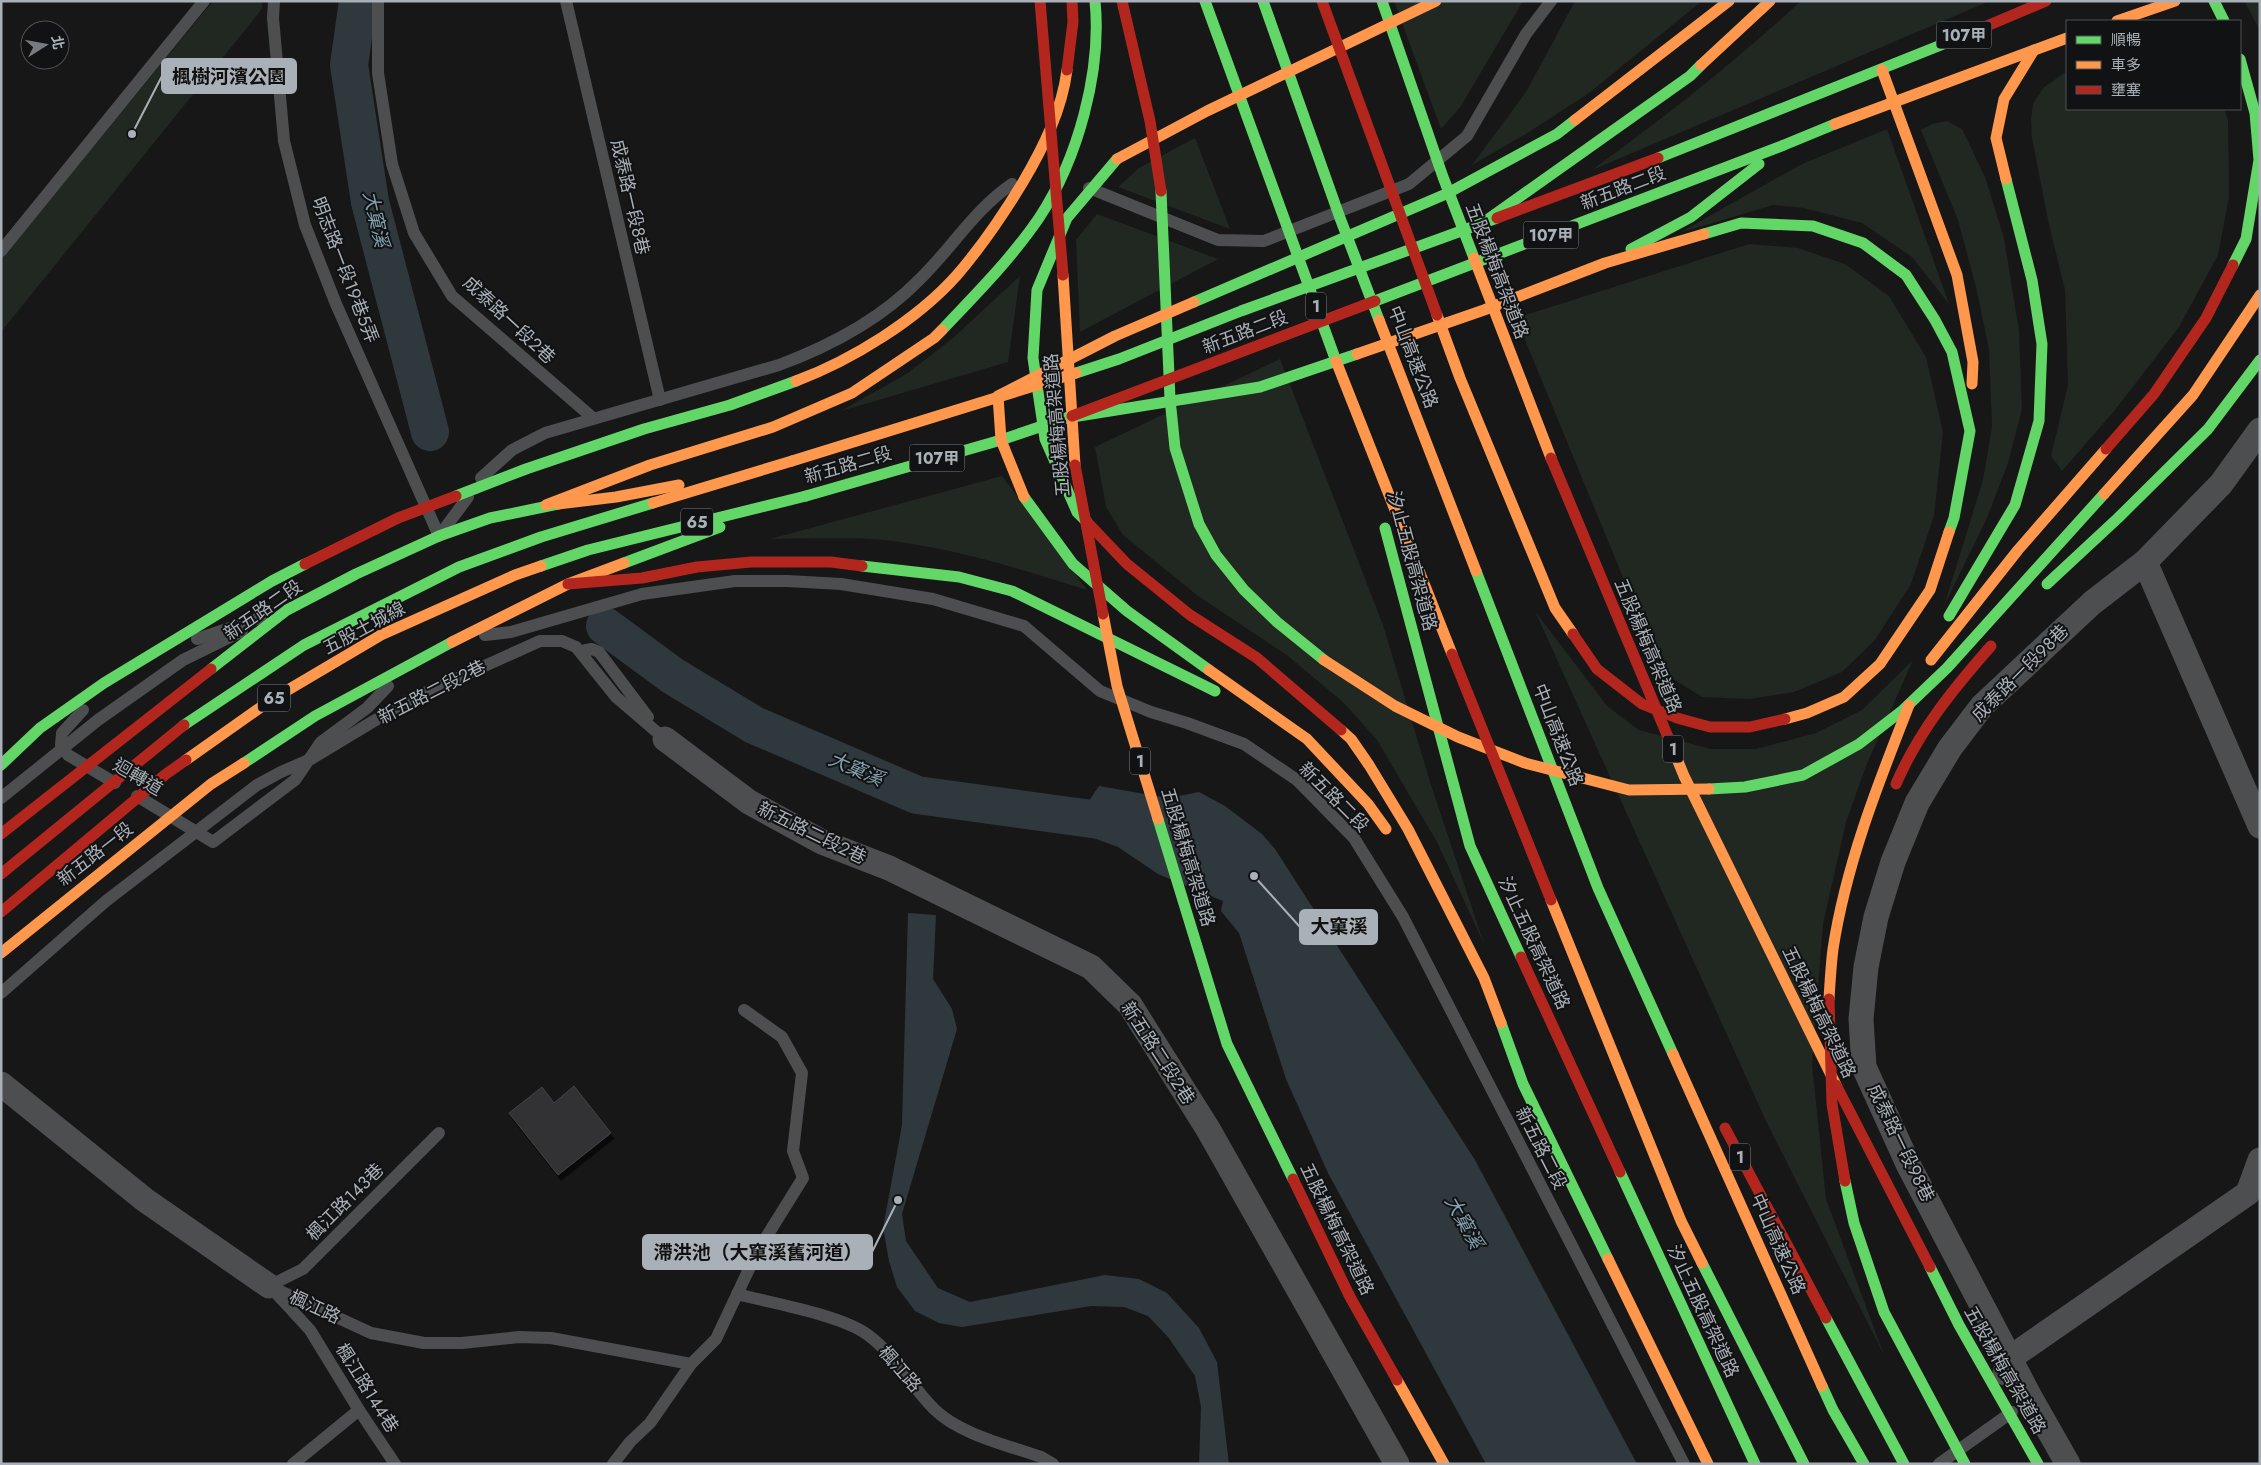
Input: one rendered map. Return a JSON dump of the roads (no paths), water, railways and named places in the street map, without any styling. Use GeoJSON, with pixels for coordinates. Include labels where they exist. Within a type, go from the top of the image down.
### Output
{"type":"FeatureCollection","features":[{"type":"Feature","properties":{"kind":"main road","name":"五股楊梅高架道路"},"geometry":{"type":"LineString","coordinates":[[1040,1],[1064,293],[1075,466],[1117,686],[1227,1044],[1350,1297],[1444,1464]]}},
{"type":"Feature","properties":{"kind":"main road"},"geometry":{"type":"LineString","coordinates":[[1,765],[40,728],[104,683],[150,654],[272,581],[398,518],[526,468],[644,429],[730,405],[809,376],[862,349],[915,314],[956,276],[1001,218],[1041,152],[1065,88],[1072,22],[1072,1]]}},
{"type":"Feature","properties":{"kind":"main road"},"geometry":{"type":"LineString","coordinates":[[546,505],[650,465],[782,424],[852,393],[934,338],[992,278],[1039,217],[1069,160],[1092,87],[1097,20],[1095,1]]}},
{"type":"Feature","properties":{"kind":"main road"},"geometry":{"type":"LineString","coordinates":[[1122,1],[1150,121],[1162,197],[1170,399],[1175,448],[1199,524],[1216,555],[1244,590],[1313,653],[1395,706],[1458,737],[1525,763],[1629,790],[1680,791],[1745,787],[1803,775],[1859,744],[1895,716],[1947,668],[2193,395],[2260,295]]}},
{"type":"Feature","properties":{"kind":"main road","name":"1"},"geometry":{"type":"LineString","coordinates":[[1205,1],[1354,411],[1681,1221],[1786,1432],[1804,1464]]}},
{"type":"Feature","properties":{"kind":"main road","name":"中山高速公路"},"geometry":{"type":"LineString","coordinates":[[1263,1],[1324,171],[1400,373],[1598,888],[1833,1410],[1864,1464]]}},
{"type":"Feature","properties":{"kind":"main road"},"geometry":{"type":"LineString","coordinates":[[1322,1],[1460,378],[1555,608],[1597,669],[1642,704],[1677,718],[1710,727],[1750,727],[1807,713],[1844,697],[1880,664],[1930,590],[1954,518],[1970,431],[1973,362],[1958,275],[1892,104],[1882,70]]}},
{"type":"Feature","properties":{"kind":"main road","name":"五股楊梅高架道路"},"geometry":{"type":"LineString","coordinates":[[1382,1],[1443,177],[1535,420],[1684,776],[1838,1090],[1958,1325],[2038,1464]]}},
{"type":"Feature","properties":{"kind":"main road"},"geometry":{"type":"LineString","coordinates":[[1436,1],[1206,111],[1119,156],[1067,218],[1037,290],[1033,358],[1046,439],[1077,512],[1127,564],[1190,615],[1257,658],[1351,739],[1408,829],[1484,978],[1523,1084]]}},
{"type":"Feature","properties":{"kind":"main road"},"geometry":{"type":"LineString","coordinates":[[1318,769],[1388,833],[1368,804],[1306,739],[1228,682],[1168,642],[1073,564],[1026,502],[1001,440],[998,396],[1116,336],[1446,194],[1558,134],[1729,1]]}},
{"type":"Feature","properties":{"kind":"main road"},"geometry":{"type":"LineString","coordinates":[[1480,224],[1690,76],[1770,1]]}},
{"type":"Feature","properties":{"kind":"main road","name":"新五路二段"},"geometry":{"type":"LineString","coordinates":[[1,834],[121,738],[287,610],[356,574],[439,536],[490,518],[546,505],[616,497],[792,461],[1119,359],[1241,311],[1595,183],[1882,70],[2046,1]]}},
{"type":"Feature","properties":{"kind":"main road"},"geometry":{"type":"LineString","coordinates":[[2120,20],[2175,1]]}},
{"type":"Feature","properties":{"kind":"main road"},"geometry":{"type":"LineString","coordinates":[[2214,1],[2224,20]]}},
{"type":"Feature","properties":{"kind":"main road","name":"新五路二段"},"geometry":{"type":"LineString","coordinates":[[211,784],[315,716],[460,638],[568,584],[806,496],[1001,440],[1066,418],[1784,145],[1815,131],[2066,38]]}},
{"type":"Feature","properties":{"kind":"main road"},"geometry":{"type":"LineString","coordinates":[[2034,50],[2004,99],[1996,138],[2032,280],[2042,344],[2039,421],[2015,505],[1974,571],[1926,666],[2018,550],[2154,394],[2206,318],[2246,239],[2259,160],[2255,113],[2241,63]]}},
{"type":"Feature","properties":{"kind":"main road"},"geometry":{"type":"LineString","coordinates":[[1605,263],[1691,217],[1784,145]]}},
{"type":"Feature","properties":{"kind":"main road"},"geometry":{"type":"LineString","coordinates":[[1066,418],[1260,387],[1484,310],[1605,263],[1742,223],[1813,226],[1864,243],[1906,275],[1935,320],[1952,352],[1970,431]]}},
{"type":"Feature","properties":{"kind":"main road"},"geometry":{"type":"LineString","coordinates":[[2041,590],[2118,518],[2208,428],[2260,360]]}},
{"type":"Feature","properties":{"kind":"main road","name":"汐止五股高架道路"},"geometry":{"type":"LineString","coordinates":[[1354,411],[1377,496]]}},
{"type":"Feature","properties":{"kind":"main road","name":"五股土城線"},"geometry":{"type":"LineString","coordinates":[[1,874],[180,728],[304,645],[459,567],[542,537],[792,461]]}},
{"type":"Feature","properties":{"kind":"main road","name":"五股土城線"},"geometry":{"type":"LineString","coordinates":[[1,912],[166,774],[271,700],[381,635],[515,576],[588,550],[806,496]]}},
{"type":"Feature","properties":{"kind":"main road","name":"汐止五股高架道路"},"geometry":{"type":"LineString","coordinates":[[1382,515],[1470,846],[1755,1464]]}},
{"type":"Feature","properties":{"kind":"main road"},"geometry":{"type":"LineString","coordinates":[[568,584],[642,578],[697,567],[751,562],[831,562],[959,577],[1012,592],[1213,689],[1228,700]]}},
{"type":"Feature","properties":{"kind":"main road"},"geometry":{"type":"LineString","coordinates":[[1892,794],[1902,766],[1928,722],[1998,638]]}},
{"type":"Feature","properties":{"kind":"main road"},"geometry":{"type":"LineString","coordinates":[[1917,683],[1871,802],[1855,852],[1833,949],[1828,1010],[1832,1104],[1839,1156],[1854,1223],[1884,1312],[1966,1464]]}},
{"type":"Feature","properties":{"kind":"main road","name":"新五路一段"},"geometry":{"type":"LineString","coordinates":[[1,953],[211,784]]}},
{"type":"Feature","properties":{"kind":"main road"},"geometry":{"type":"LineString","coordinates":[[1833,949],[1863,868]]}},
{"type":"Feature","properties":{"kind":"main road"},"geometry":{"type":"LineString","coordinates":[[1418,876],[1458,953]]}},
{"type":"Feature","properties":{"kind":"main road","name":"1"},"geometry":{"type":"LineString","coordinates":[[1598,888],[1687,1055]]}},
{"type":"Feature","properties":{"kind":"main road"},"geometry":{"type":"LineString","coordinates":[[1476,988],[1708,1464]]}},
{"type":"Feature","properties":{"kind":"main road","name":"1"},"geometry":{"type":"LineString","coordinates":[[1719,1117],[1904,1464]]}},
{"type":"Feature","properties":{"kind":"street","name":"成泰路一段98巷"},"geometry":{"type":"LineString","coordinates":[[2068,1464],[2031,1399],[1909,1166],[1864,1067],[1861,1018],[1866,967],[1876,917],[1893,862],[1917,803],[1950,748],[1982,706],[2092,603],[2145,562],[2221,484],[2260,430]]}},
{"type":"Feature","properties":{"kind":"street"},"geometry":{"type":"LineString","coordinates":[[2145,562],[2260,826]]}},
{"type":"Feature","properties":{"kind":"street","name":"新五路二段2巷"},"geometry":{"type":"LineString","coordinates":[[665,739],[749,802],[822,842],[889,868],[1091,967],[1130,1005],[1208,1129],[1398,1464]]}},
{"type":"Feature","properties":{"kind":"street","name":"楓江路"},"geometry":{"type":"LineString","coordinates":[[1,1084],[145,1200],[269,1286]]}},
{"type":"Feature","properties":{"kind":"street"},"geometry":{"type":"LineString","coordinates":[[1998,1395],[2010,1358],[2248,1193],[2260,1160]]}},
{"type":"Feature","properties":{"kind":"lane"},"geometry":{"type":"LineString","coordinates":[[1,251],[204,1]]}},
{"type":"Feature","properties":{"kind":"lane","name":"明志路一段19巷5弄"},"geometry":{"type":"LineString","coordinates":[[274,1],[273,18],[284,141],[305,225],[340,312],[439,536]]}},
{"type":"Feature","properties":{"kind":"lane","name":"成泰路一段2巷"},"geometry":{"type":"LineString","coordinates":[[378,1],[378,73],[389,146],[392,164],[414,233],[452,296],[593,418]]}},
{"type":"Feature","properties":{"kind":"lane","name":"成泰路一段8巷"},"geometry":{"type":"LineString","coordinates":[[566,1],[660,400]]}},
{"type":"Feature","properties":{"kind":"lane"},"geometry":{"type":"LineString","coordinates":[[1079,184],[1218,240],[1264,240],[1409,184],[1467,136],[1526,34],[1551,1]]}},
{"type":"Feature","properties":{"kind":"lane","name":"新五路二段"},"geometry":{"type":"LineString","coordinates":[[439,536],[484,474],[512,450],[545,433],[779,365],[814,352],[843,336],[879,313],[918,282],[972,219],[1018,180]]}},
{"type":"Feature","properties":{"kind":"lane","name":"新五路二段"},"geometry":{"type":"LineString","coordinates":[[460,638],[510,632],[642,594],[735,580],[840,584],[933,599],[1024,626],[1100,691],[1151,712],[1187,722],[1244,744],[1298,780],[1354,838],[1403,917],[1684,1464]]}},
{"type":"Feature","properties":{"kind":"lane"},"geometry":{"type":"LineString","coordinates":[[1,798],[98,720],[182,660],[287,610]]}},
{"type":"Feature","properties":{"kind":"lane","name":"迴轉道"},"geometry":{"type":"LineString","coordinates":[[287,610],[198,638],[181,648],[89,704],[62,734],[61,745],[68,755],[213,842],[295,780],[321,742],[367,708],[403,670]]}},
{"type":"Feature","properties":{"kind":"lane","name":"新五路二段2巷"},"geometry":{"type":"LineString","coordinates":[[311,759],[407,701],[540,641],[562,641],[576,647],[616,697],[665,739]]}},
{"type":"Feature","properties":{"kind":"lane"},"geometry":{"type":"LineString","coordinates":[[1,993],[106,901],[235,801],[281,772],[311,759]]}},
{"type":"Feature","properties":{"kind":"lane"},"geometry":{"type":"LineString","coordinates":[[613,1464],[630,1442],[650,1423],[691,1364],[716,1339],[757,1252],[803,1178],[793,1151],[802,1073],[782,1037],[744,1010]]}},
{"type":"Feature","properties":{"kind":"lane","name":"楓江路143巷"},"geometry":{"type":"LineString","coordinates":[[269,1286],[303,1269],[439,1133]]}},
{"type":"Feature","properties":{"kind":"lane","name":"楓江路"},"geometry":{"type":"LineString","coordinates":[[269,1286],[371,1333],[424,1343],[462,1343],[520,1337],[551,1338],[691,1364]]}},
{"type":"Feature","properties":{"kind":"lane","name":"楓江路144巷"},"geometry":{"type":"LineString","coordinates":[[269,1286],[310,1330],[395,1464]]}},
{"type":"Feature","properties":{"kind":"lane","name":"楓江路"},"geometry":{"type":"LineString","coordinates":[[737,1294],[838,1320],[867,1334],[891,1356],[934,1409],[955,1426],[1041,1457],[1053,1464]]}},
{"type":"Feature","properties":{"kind":"lane"},"geometry":{"type":"LineString","coordinates":[[1939,1464],[2031,1399]]}},
{"type":"Feature","properties":{"kind":"lane"},"geometry":{"type":"LineString","coordinates":[[293,1464],[359,1410]]}},
{"type":"Feature","properties":{"kind":"water"},"geometry":{"type":"Polygon","coordinates":[[[1099,786],[1168,798],[1199,792],[1225,806],[1262,834],[1275,849],[1475,1160],[1637,1464],[1486,1464],[1328,1173],[1286,1079],[1239,933],[1221,911],[1223,901],[1158,874],[1118,847],[1088,836],[1078,817],[1099,786]]]}},
{"type":"Feature","properties":{"kind":"water"},"geometry":{"type":"Polygon","coordinates":[[[908,913],[936,915],[933,979],[952,1009],[957,1029],[902,1214],[906,1241],[938,1288],[970,1302],[1105,1275],[1139,1279],[1167,1293],[1199,1328],[1217,1362],[1229,1464],[1199,1464],[1201,1407],[1195,1376],[1168,1337],[1148,1316],[1124,1307],[1091,1306],[962,1327],[939,1323],[915,1311],[897,1287],[889,1261],[883,1228],[902,1125],[908,913]]]}},
{"type":"Feature","properties":{"kind":"waterway","name":"大窠溪"},"geometry":{"type":"LineString","coordinates":[[358,1],[349,65],[370,202],[430,432]]}},
{"type":"Feature","properties":{"kind":"waterway","name":"大窠溪"},"geometry":{"type":"LineString","coordinates":[[605,626],[673,676],[754,725],[917,795],[1128,824]]}},
{"type":"Feature","properties":{"kind":"place","name":"楓樹河濱公園"},"geometry":{"type":"Point","coordinates":[132,134]}},
{"type":"Feature","properties":{"kind":"place","name":"大窠溪"},"geometry":{"type":"Point","coordinates":[1254,876]}},
{"type":"Feature","properties":{"kind":"place","name":"滯洪池（大窠溪舊河道）"},"geometry":{"type":"Point","coordinates":[898,1200]}}]}
